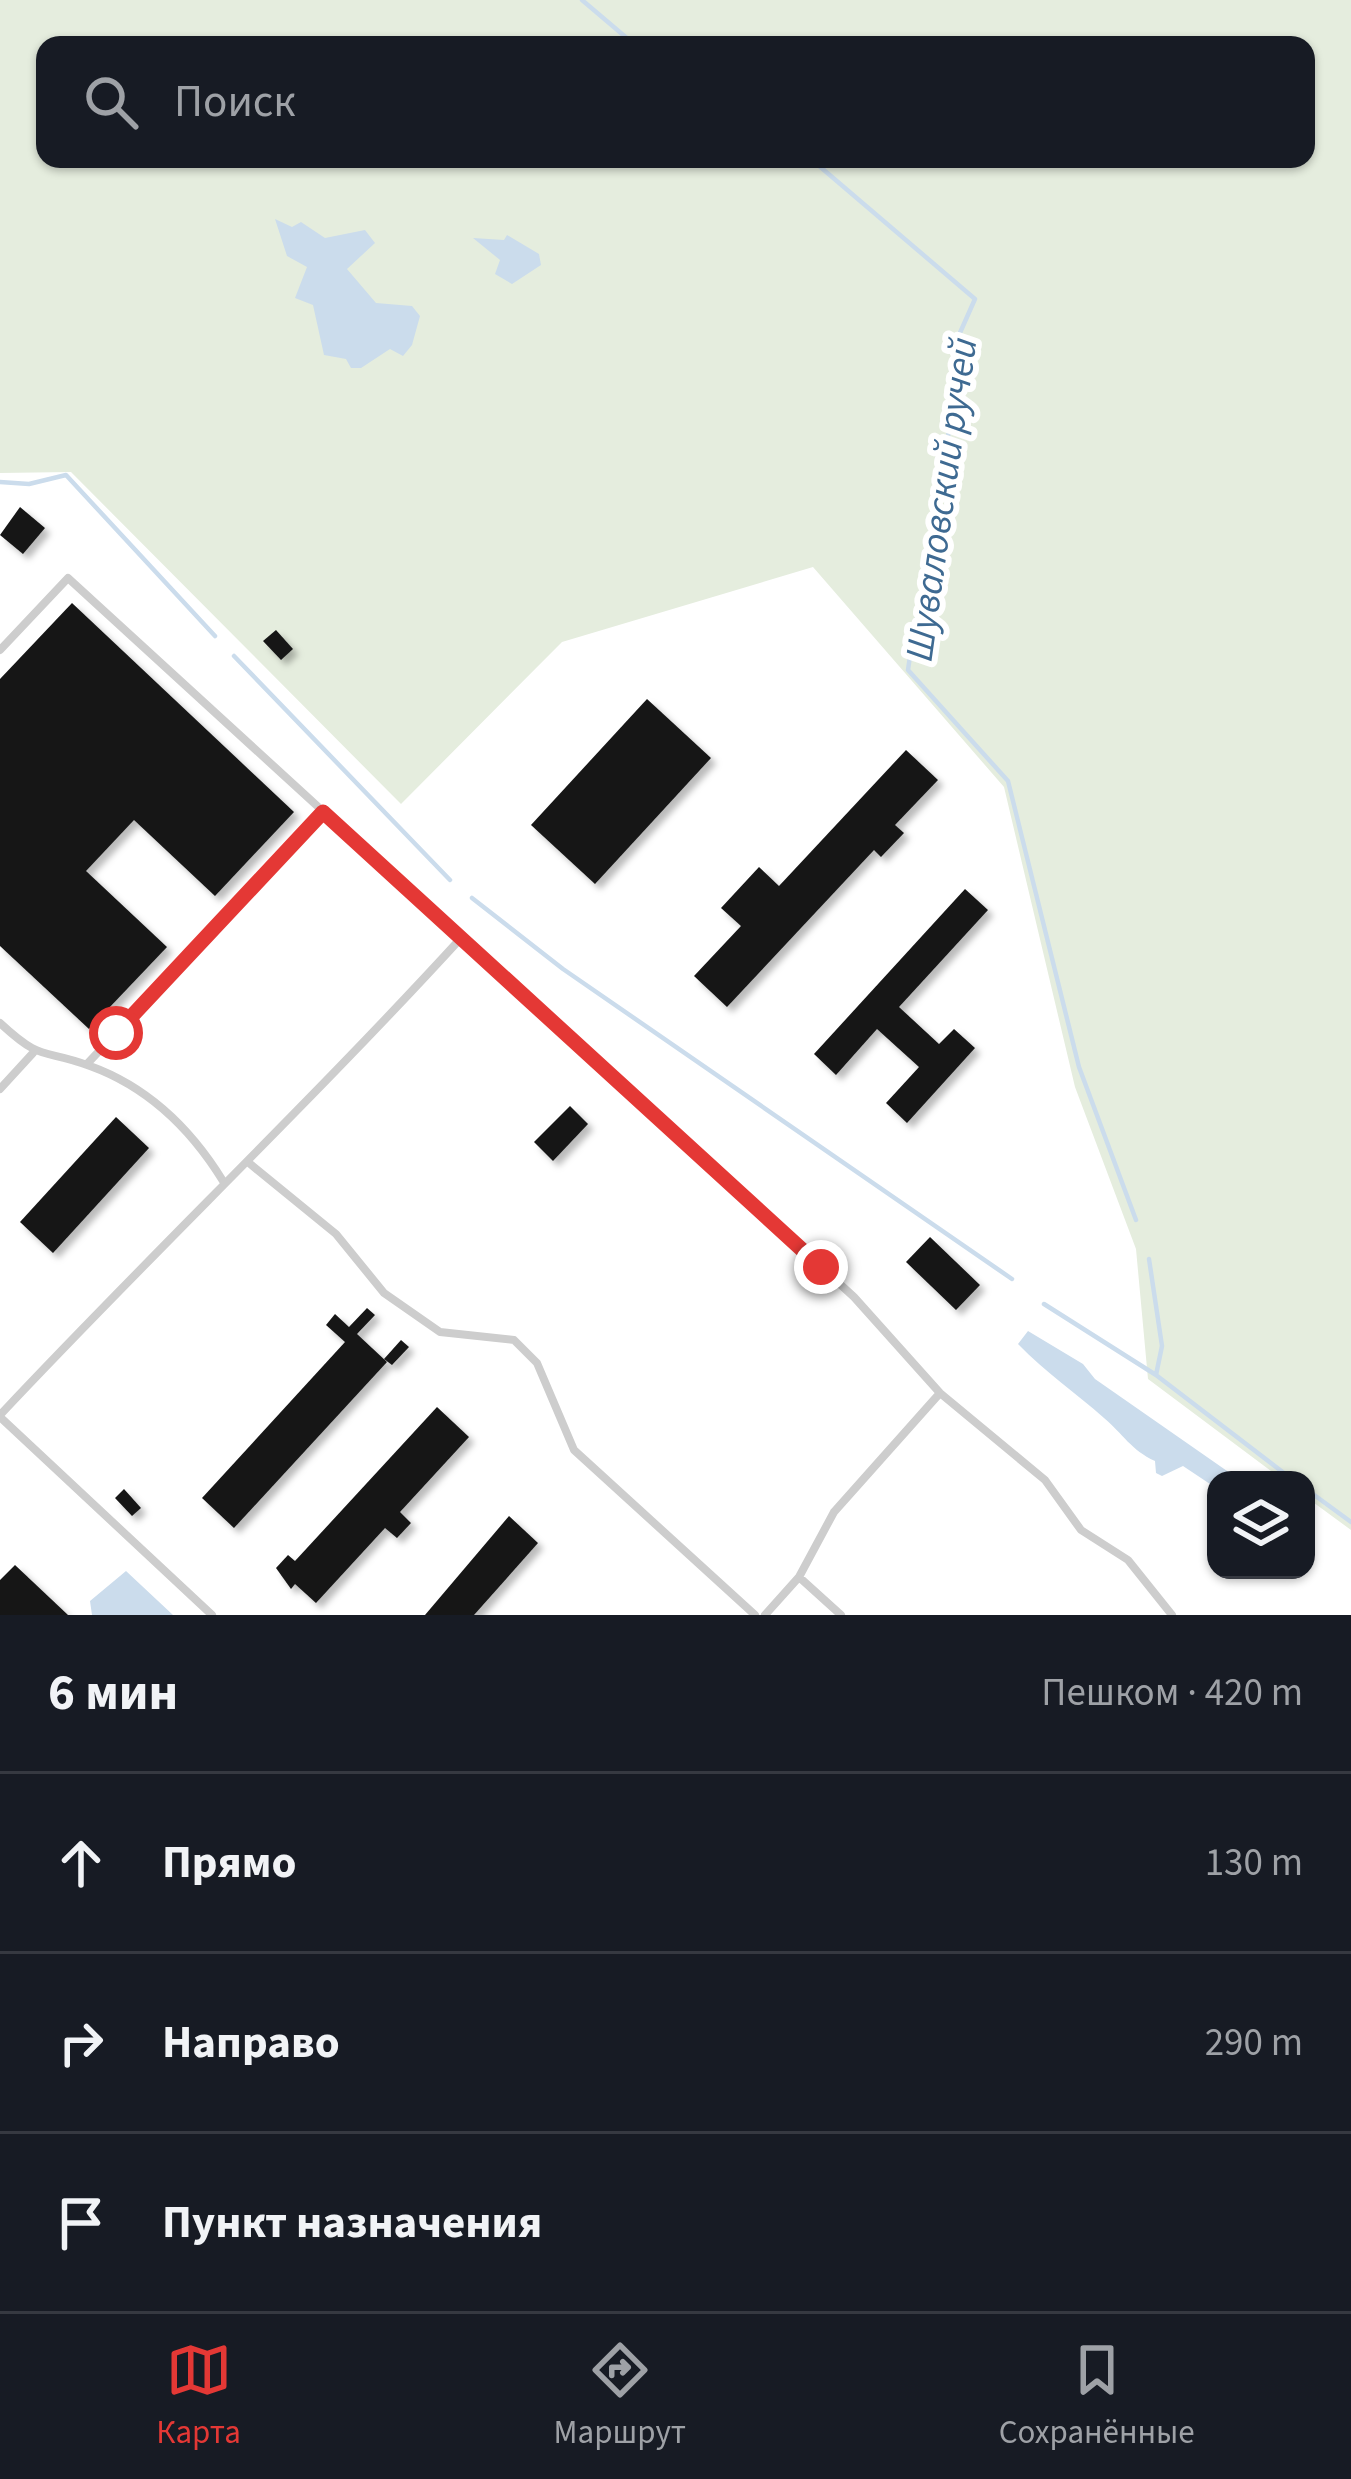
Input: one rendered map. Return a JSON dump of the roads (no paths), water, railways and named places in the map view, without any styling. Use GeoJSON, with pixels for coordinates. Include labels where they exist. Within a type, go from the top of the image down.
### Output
{"type":"FeatureCollection","features":[{"type":"Feature","properties":{"kind":"lane"},"geometry":{"type":"LineString","coordinates":[[0,650],[68,578],[854,1297],[940,1393],[1045,1480],[1082,1530],[1128,1560],[1172,1615]]}},
{"type":"Feature","properties":{"kind":"lane"},"geometry":{"type":"LineString","coordinates":[[87,1064],[323,812]]}},
{"type":"Feature","properties":{"kind":"lane"},"geometry":{"type":"LineString","coordinates":[[212,1615],[0,1416],[462,937]]}},
{"type":"Feature","properties":{"kind":"lane"},"geometry":{"type":"LineString","coordinates":[[0,1024],[33,1053],[87,1064],[132,1084],[181,1124],[223,1180]]}},
{"type":"Feature","properties":{"kind":"lane"},"geometry":{"type":"LineString","coordinates":[[0,1089],[33,1053]]}},
{"type":"Feature","properties":{"kind":"lane"},"geometry":{"type":"LineString","coordinates":[[249,1162],[336,1234],[384,1294],[440,1332],[514,1340],[537,1364],[574,1450],[755,1615]]}},
{"type":"Feature","properties":{"kind":"lane"},"geometry":{"type":"LineString","coordinates":[[765,1615],[799,1577],[834,1512],[940,1393]]}},
{"type":"Feature","properties":{"kind":"lane"},"geometry":{"type":"LineString","coordinates":[[799,1577],[841,1615]]}},
{"type":"Feature","properties":{"kind":"water"},"geometry":{"type":"Polygon","coordinates":[[[275,219],[292,227],[301,222],[325,238],[365,230],[375,243],[347,269],[376,303],[412,306],[420,316],[412,345],[403,356],[390,349],[361,368],[351,368],[346,359],[324,355],[313,305],[295,298],[307,267],[287,256],[275,219]]]}},
{"type":"Feature","properties":{"kind":"water"},"geometry":{"type":"Polygon","coordinates":[[[507,235],[539,254],[541,265],[512,284],[495,274],[500,260],[473,238],[504,240],[507,235]]]}},
{"type":"Feature","properties":{"kind":"water"},"geometry":{"type":"Polygon","coordinates":[[[1028,1331],[1083,1364],[1095,1379],[1227,1471],[1207,1471],[1207,1482],[1183,1466],[1162,1476],[1156,1473],[1155,1461],[1133,1447],[1018,1344],[1028,1331]]]}},
{"type":"Feature","properties":{"kind":"water"},"geometry":{"type":"Polygon","coordinates":[[[126,1571],[173,1615],[92,1615],[90,1601],[126,1571]]]}},
{"type":"Feature","properties":{"kind":"waterway","name":"Шуваловский ручей"},"geometry":{"type":"LineString","coordinates":[[582,0],[624,36]]}},
{"type":"Feature","properties":{"kind":"waterway","name":"Шуваловский ручей"},"geometry":{"type":"LineString","coordinates":[[822,168],[975,299],[959,335],[964,355],[957,367],[948,437],[942,447],[933,532],[908,670],[1008,781],[1079,1067],[1136,1220]]}},
{"type":"Feature","properties":{"kind":"waterway"},"geometry":{"type":"LineString","coordinates":[[0,482],[29,484],[66,475],[215,636]]}},
{"type":"Feature","properties":{"kind":"waterway"},"geometry":{"type":"LineString","coordinates":[[234,656],[450,880]]}},
{"type":"Feature","properties":{"kind":"waterway"},"geometry":{"type":"LineString","coordinates":[[472,898],[563,969],[1012,1279]]}},
{"type":"Feature","properties":{"kind":"waterway"},"geometry":{"type":"LineString","coordinates":[[1149,1259],[1162,1346],[1156,1375]]}},
{"type":"Feature","properties":{"kind":"waterway"},"geometry":{"type":"LineString","coordinates":[[1044,1304],[1156,1375],[1281,1471]]}},
{"type":"Feature","properties":{"kind":"waterway"},"geometry":{"type":"LineString","coordinates":[[1315,1496],[1351,1522]]}}]}
